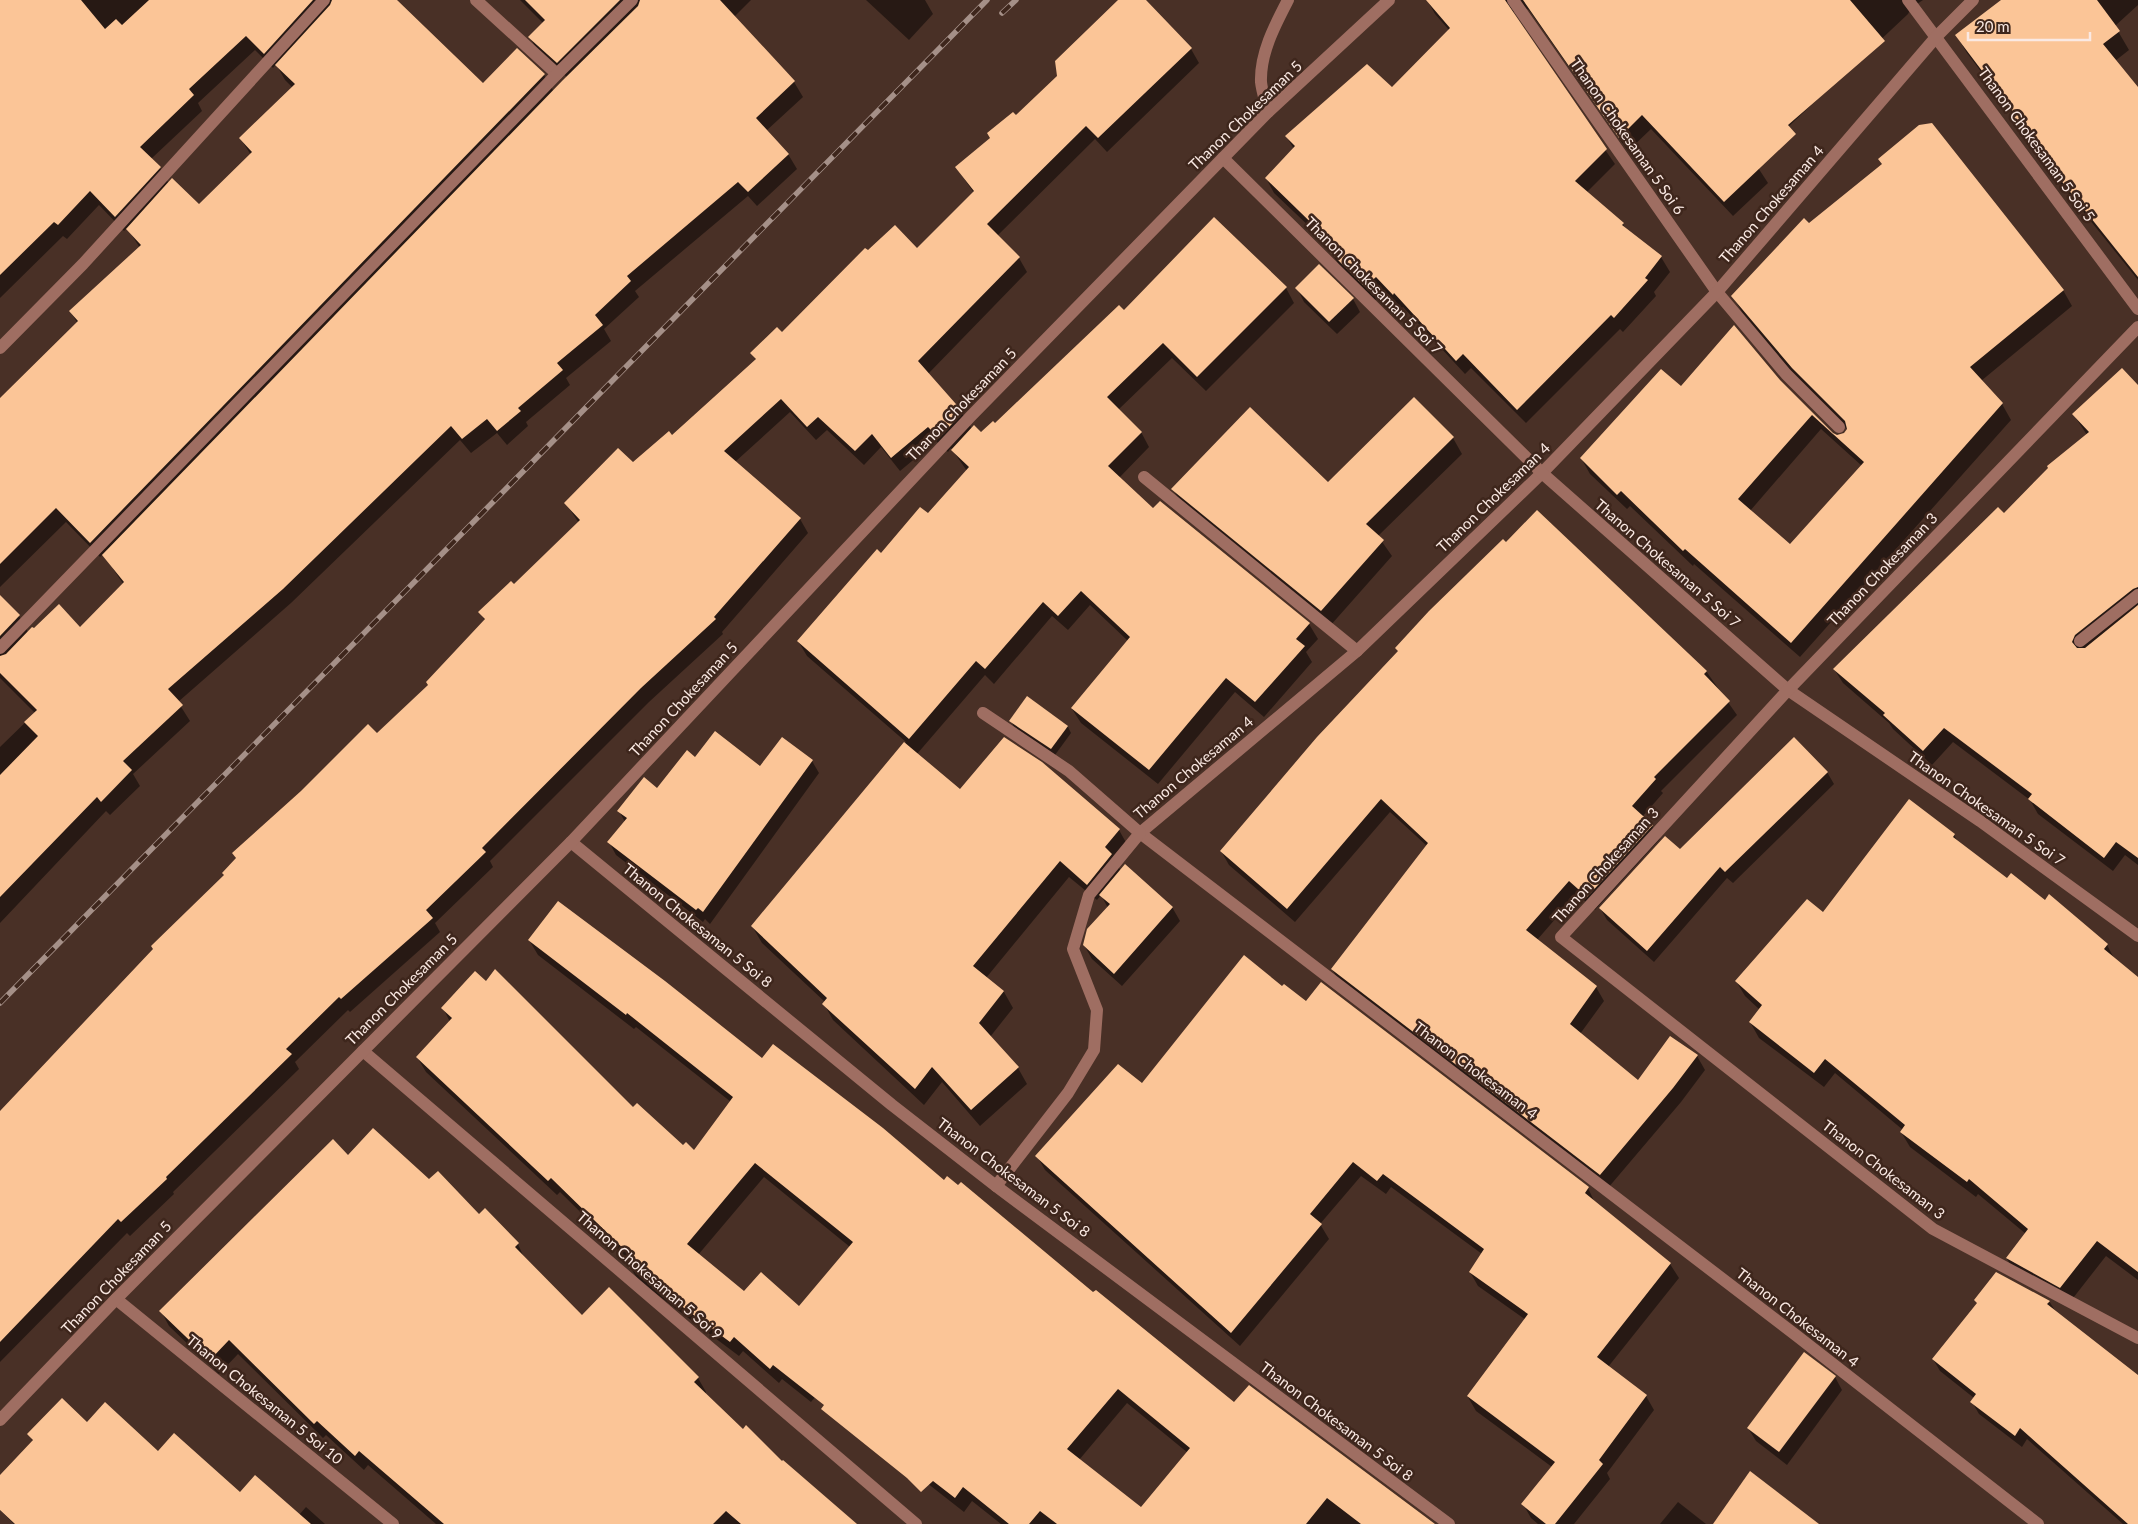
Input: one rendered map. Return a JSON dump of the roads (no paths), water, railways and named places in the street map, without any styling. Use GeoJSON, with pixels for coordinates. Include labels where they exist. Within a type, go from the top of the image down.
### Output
{"type":"FeatureCollection","features":[{"type":"Feature","properties":{"kind":"street"},"geometry":{"type":"LineString","coordinates":[[0,348],[83,264],[324,0]]}},
{"type":"Feature","properties":{"kind":"street"},"geometry":{"type":"LineString","coordinates":[[476,0],[557,74]]}},
{"type":"Feature","properties":{"kind":"street"},"geometry":{"type":"LineString","coordinates":[[0,648],[557,74],[632,0]]}},
{"type":"Feature","properties":{"kind":"street"},"geometry":{"type":"LineString","coordinates":[[1268,112],[1261,83],[1263,63],[1273,29],[1288,0]]}},
{"type":"Feature","properties":{"kind":"street","name":"Thanon Chokesaman 5"},"geometry":{"type":"LineString","coordinates":[[0,1420],[116,1299],[571,842],[972,416],[1223,158],[1268,112],[1389,0]]}},
{"type":"Feature","properties":{"kind":"street","name":"Thanon Chokesaman 5 Soi 6"},"geometry":{"type":"LineString","coordinates":[[1513,0],[1717,292],[1786,374],[1839,427]]}},
{"type":"Feature","properties":{"kind":"street","name":"Thanon Chokesaman 5 Soi 5"},"geometry":{"type":"LineString","coordinates":[[1908,0],[1937,36],[2138,309]]}},
{"type":"Feature","properties":{"kind":"street","name":"Thanon Chokesaman 4"},"geometry":{"type":"LineString","coordinates":[[1973,0],[1937,36],[1717,292],[1542,473],[1357,651],[1140,833],[1797,1336],[2038,1524]]}},
{"type":"Feature","properties":{"kind":"street","name":"Thanon Chokesaman 5 Soi 7"},"geometry":{"type":"LineString","coordinates":[[1223,158],[1542,473],[1788,690],[1980,821],[2138,936]]}},
{"type":"Feature","properties":{"kind":"street","name":"Thanon Chokesaman 3"},"geometry":{"type":"LineString","coordinates":[[2138,327],[1788,690],[1562,937],[1933,1229],[2138,1338]]}},
{"type":"Feature","properties":{"kind":"street"},"geometry":{"type":"LineString","coordinates":[[1144,477],[1357,651]]}},
{"type":"Feature","properties":{"kind":"street"},"geometry":{"type":"LineString","coordinates":[[2080,641],[2138,595]]}},
{"type":"Feature","properties":{"kind":"street"},"geometry":{"type":"LineString","coordinates":[[983,712],[1069,771],[1140,833],[1089,895],[1073,949],[1097,1010],[1094,1050],[1068,1093],[996,1186]]}},
{"type":"Feature","properties":{"kind":"street","name":"Thanon Chokesaman 5 Soi 8"},"geometry":{"type":"LineString","coordinates":[[571,842],[996,1186],[1449,1524]]}},
{"type":"Feature","properties":{"kind":"street","name":"Thanon Chokesaman 5 Soi 9"},"geometry":{"type":"LineString","coordinates":[[363,1051],[916,1524]]}},
{"type":"Feature","properties":{"kind":"street","name":"Thanon Chokesaman 5 Soi 10"},"geometry":{"type":"LineString","coordinates":[[116,1299],[393,1524]]}},
{"type":"Feature","properties":{"kind":"railway"},"geometry":{"type":"LineString","coordinates":[[0,1003],[987,0]]}},
{"type":"Feature","properties":{"kind":"railway"},"geometry":{"type":"LineString","coordinates":[[1002,13],[1016,0]]}}]}
